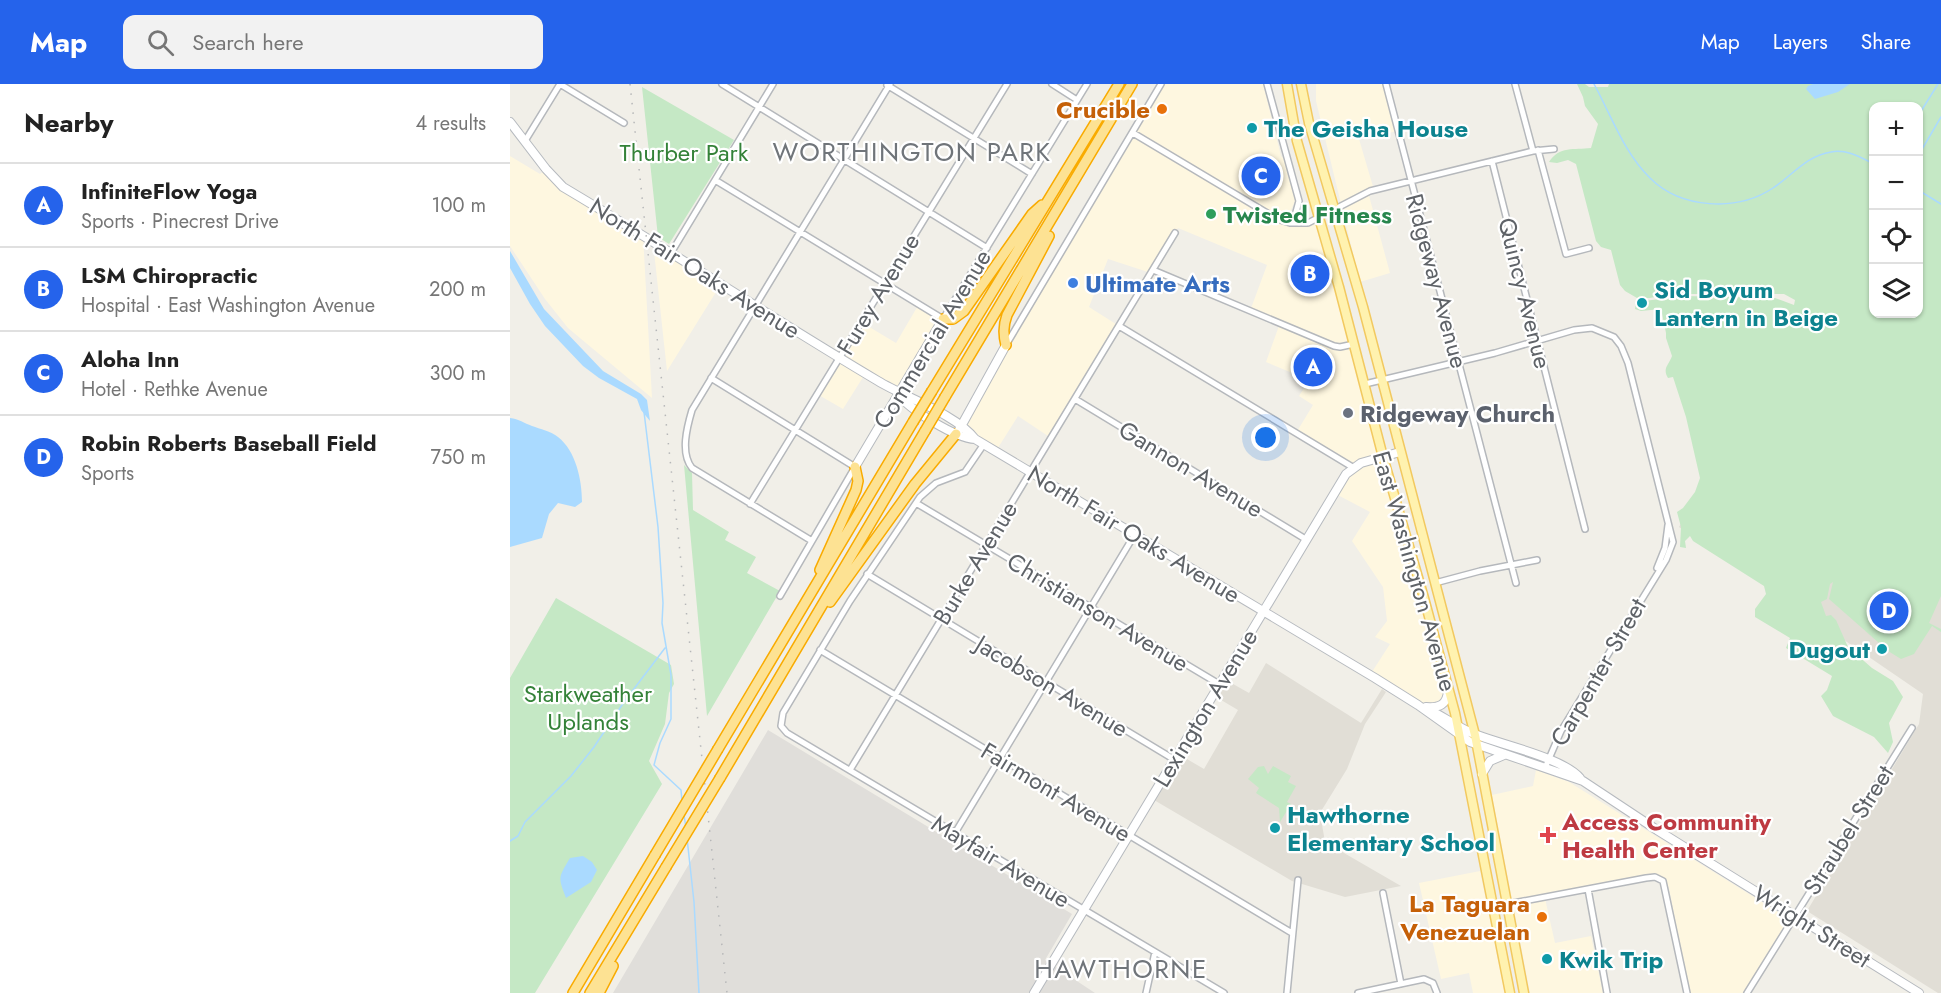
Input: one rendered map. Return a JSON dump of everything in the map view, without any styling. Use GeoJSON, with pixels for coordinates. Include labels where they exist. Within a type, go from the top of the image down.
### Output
{"type":"FeatureCollection","features":[{"type":"Feature","properties":{"kind":"highway"},"geometry":{"type":"LineString","coordinates":[[573,993],[932,390],[1119,84]]}},
{"type":"Feature","properties":{"kind":"highway"},"geometry":{"type":"LineString","coordinates":[[590,993],[1132,84]]}},
{"type":"Feature","properties":{"kind":"highway"},"geometry":{"type":"LineString","coordinates":[[1006,345],[1003,326],[1007,315],[1107,125]]}},
{"type":"Feature","properties":{"kind":"highway"},"geometry":{"type":"LineString","coordinates":[[943,319],[953,319],[964,310],[1032,213],[1048,200]]}},
{"type":"Feature","properties":{"kind":"highway"},"geometry":{"type":"LineString","coordinates":[[794,652],[915,484],[959,430]]}},
{"type":"Feature","properties":{"kind":"highway"},"geometry":{"type":"LineString","coordinates":[[800,613],[856,490],[858,481],[855,467]]}},
{"type":"Feature","properties":{"kind":"highway"},"geometry":{"type":"LineString","coordinates":[[566,993],[642,876]]}},
{"type":"Feature","properties":{"kind":"highway"},"geometry":{"type":"LineString","coordinates":[[598,993],[616,961],[630,927]]}},
{"type":"Feature","properties":{"kind":"main road","name":"East Washington Avenue"},"geometry":{"type":"LineString","coordinates":[[1287,84],[1297,141],[1457,725],[1510,993]]}},
{"type":"Feature","properties":{"kind":"main road","name":"East Washington Avenue"},"geometry":{"type":"LineString","coordinates":[[1301,84],[1312,134],[1382,380],[1475,735],[1524,993]]}},
{"type":"Feature","properties":{"kind":"street"},"geometry":{"type":"LineString","coordinates":[[525,141],[560,84],[624,123]]}},
{"type":"Feature","properties":{"kind":"street"},"geometry":{"type":"LineString","coordinates":[[723,84],[987,248]]}},
{"type":"Feature","properties":{"kind":"street"},"geometry":{"type":"LineString","coordinates":[[671,253],[773,84]]}},
{"type":"Feature","properties":{"kind":"street","name":"Furey Avenue"},"geometry":{"type":"LineString","coordinates":[[750,504],[1007,84]]}},
{"type":"Feature","properties":{"kind":"street"},"geometry":{"type":"LineString","coordinates":[[1052,84],[1077,100]]}},
{"type":"Feature","properties":{"kind":"street","name":"Commercial Avenue"},"geometry":{"type":"LineString","coordinates":[[780,596],[898,394],[1087,84]]}},
{"type":"Feature","properties":{"kind":"street"},"geometry":{"type":"LineString","coordinates":[[959,430],[1006,345],[1161,84]]}},
{"type":"Feature","properties":{"kind":"street"},"geometry":{"type":"LineString","coordinates":[[1268,84],[1299,201],[1293,224]]}},
{"type":"Feature","properties":{"kind":"street","name":"Ridgeway Avenue"},"geometry":{"type":"LineString","coordinates":[[1386,84],[1516,583]]}},
{"type":"Feature","properties":{"kind":"street"},"geometry":{"type":"LineString","coordinates":[[1515,84],[1566,254],[1589,248]]}},
{"type":"Feature","properties":{"kind":"street"},"geometry":{"type":"LineString","coordinates":[[812,541],[696,472],[688,462],[685,440],[687,426],[692,410],[711,378],[888,85],[1032,174]]}},
{"type":"Feature","properties":{"kind":"street","name":"North Fair Oaks Avenue"},"geometry":{"type":"LineString","coordinates":[[510,122],[558,183],[898,394],[906,404],[959,430],[966,438],[975,439],[984,444],[1263,612],[1475,735]]}},
{"type":"Feature","properties":{"kind":"street"},"geometry":{"type":"LineString","coordinates":[[1133,133],[1245,201],[1279,220],[1293,224],[1305,224],[1370,191],[1492,161],[1554,149]]}},
{"type":"Feature","properties":{"kind":"street","name":"Quincy Avenue"},"geometry":{"type":"LineString","coordinates":[[1492,161],[1585,529]]}},
{"type":"Feature","properties":{"kind":"street"},"geometry":{"type":"LineString","coordinates":[[715,180],[943,319]]}},
{"type":"Feature","properties":{"kind":"street","name":"Burke Avenue"},"geometry":{"type":"LineString","coordinates":[[850,770],[1175,233]]}},
{"type":"Feature","properties":{"kind":"street"},"geometry":{"type":"LineString","coordinates":[[1153,270],[1334,346],[1354,344]]}},
{"type":"Feature","properties":{"kind":"street"},"geometry":{"type":"LineString","coordinates":[[1119,326],[1354,468],[1361,463],[1400,452]]}},
{"type":"Feature","properties":{"kind":"street","name":"Carpenter Street"},"geometry":{"type":"LineString","coordinates":[[1365,384],[1495,353],[1574,330],[1592,328],[1608,333],[1621,346],[1628,363],[1673,539],[1671,549],[1560,731],[1546,764]]}},
{"type":"Feature","properties":{"kind":"street"},"geometry":{"type":"LineString","coordinates":[[711,378],[855,467]]}},
{"type":"Feature","properties":{"kind":"street","name":"Gannon Avenue"},"geometry":{"type":"LineString","coordinates":[[1075,399],[1307,540]]}},
{"type":"Feature","properties":{"kind":"street"},"geometry":{"type":"LineString","coordinates":[[820,650],[867,574],[916,503],[936,483],[965,472],[984,444]]}},
{"type":"Feature","properties":{"kind":"street","name":"Lexington Avenue"},"geometry":{"type":"LineString","coordinates":[[1034,993],[1346,474],[1354,468]]}},
{"type":"Feature","properties":{"kind":"street","name":"Christianson Avenue"},"geometry":{"type":"LineString","coordinates":[[916,503],[1219,684]]}},
{"type":"Feature","properties":{"kind":"street"},"geometry":{"type":"LineString","coordinates":[[955,833],[1135,534]]}},
{"type":"Feature","properties":{"kind":"street"},"geometry":{"type":"LineString","coordinates":[[1435,583],[1537,560]]}},
{"type":"Feature","properties":{"kind":"street","name":"Jacobson Avenue"},"geometry":{"type":"LineString","coordinates":[[867,574],[1175,760]]}},
{"type":"Feature","properties":{"kind":"street","name":"Fairmont Avenue"},"geometry":{"type":"LineString","coordinates":[[820,650],[1292,933]]}},
{"type":"Feature","properties":{"kind":"street","name":"Mayfair Avenue"},"geometry":{"type":"LineString","coordinates":[[820,650],[783,713],[781,726],[787,733],[1224,993]]}},
{"type":"Feature","properties":{"kind":"street"},"geometry":{"type":"LineString","coordinates":[[1421,705],[1437,707],[1443,704],[1447,699],[1448,689]]}},
{"type":"Feature","properties":{"kind":"street","name":"North Fair Oaks Avenue"},"geometry":{"type":"LineString","coordinates":[[1421,705],[1459,736],[1477,745]]}},
{"type":"Feature","properties":{"kind":"street","name":"Straubel Street"},"geometry":{"type":"LineString","coordinates":[[1746,993],[1912,728]]}},
{"type":"Feature","properties":{"kind":"street","name":"Wright Street"},"geometry":{"type":"LineString","coordinates":[[1475,735],[1546,764]]}},
{"type":"Feature","properties":{"kind":"street","name":"Wright Street"},"geometry":{"type":"LineString","coordinates":[[1477,745],[1504,755],[1569,769],[1583,781],[1657,830],[1919,993]]}},
{"type":"Feature","properties":{"kind":"street"},"geometry":{"type":"LineString","coordinates":[[1482,774],[1490,761],[1504,755]]}},
{"type":"Feature","properties":{"kind":"street"},"geometry":{"type":"LineString","coordinates":[[1492,907],[1646,878],[1661,879],[1687,993]]}},
{"type":"Feature","properties":{"kind":"street"},"geometry":{"type":"LineString","coordinates":[[1287,993],[1298,880]]}},
{"type":"Feature","properties":{"kind":"street"},"geometry":{"type":"LineString","coordinates":[[1588,889],[1607,993]]}},
{"type":"Feature","properties":{"kind":"street"},"geometry":{"type":"LineString","coordinates":[[1383,893],[1401,984]]}},
{"type":"Feature","properties":{"kind":"street"},"geometry":{"type":"LineString","coordinates":[[1146,993],[1155,952]]}},
{"type":"Feature","properties":{"kind":"street"},"geometry":{"type":"LineString","coordinates":[[1358,993],[1424,979],[1433,983],[1437,993]]}},
{"type":"Feature","properties":{"kind":"shaded area"},"geometry":{"type":"Polygon","coordinates":[[[1161,84],[1263,84],[1281,156],[1287,163],[1296,198],[1289,215],[1293,223],[1298,224],[1319,218],[1448,689],[1446,701],[1424,706],[1370,675],[1390,644],[1375,637],[1387,621],[1383,587],[1352,541],[1370,512],[1334,493],[1354,468],[1296,433],[1313,405],[1299,396],[1309,380],[1266,362],[1280,323],[1250,311],[1267,265],[1178,228],[1151,273],[1108,259],[1089,307],[1119,326],[1051,438],[1018,416],[996,451],[961,425],[1161,84]]]}},
{"type":"Feature","properties":{"kind":"shaded area"},"geometry":{"type":"Polygon","coordinates":[[[1316,84],[1386,84],[1398,131],[1359,139],[1374,190],[1368,192],[1390,273],[1360,282],[1316,101],[1316,84]]]}},
{"type":"Feature","properties":{"kind":"shaded area"},"geometry":{"type":"Polygon","coordinates":[[[510,156],[540,174],[546,169],[558,183],[643,235],[652,398],[568,328],[545,299],[510,246],[510,156]]]}},
{"type":"Feature","properties":{"kind":"shaded area"},"geometry":{"type":"Polygon","coordinates":[[[653,242],[721,284],[667,371],[653,242]]]}},
{"type":"Feature","properties":{"kind":"shaded area"},"geometry":{"type":"Polygon","coordinates":[[[919,304],[943,319],[898,394],[865,374],[843,409],[817,394],[861,322],[896,343],[919,304]]]}},
{"type":"Feature","properties":{"kind":"shaded area"},"geometry":{"type":"Polygon","coordinates":[[[1804,311],[1941,397],[1941,993],[1807,911],[1919,724],[1923,694],[1679,527],[1804,311]]]}},
{"type":"Feature","properties":{"kind":"shaded area"},"geometry":{"type":"Polygon","coordinates":[[[1266,663],[1361,723],[1382,689],[1386,692],[1365,724],[1347,769],[1320,813],[1325,842],[1401,886],[1345,897],[1292,881],[1154,800],[1180,755],[1204,769],[1238,710],[1216,697],[1226,680],[1249,693],[1266,663]]]}},
{"type":"Feature","properties":{"kind":"shaded area"},"geometry":{"type":"Polygon","coordinates":[[[768,730],[1072,914],[1045,960],[1095,993],[613,993],[768,730]]]}},
{"type":"Feature","properties":{"kind":"shaded area"},"geometry":{"type":"Polygon","coordinates":[[[1536,770],[1569,782],[1786,917],[1786,924],[1743,993],[1689,993],[1669,888],[1664,878],[1655,874],[1544,894],[1555,943],[1591,936],[1603,993],[1530,993],[1492,795],[1533,786],[1536,770]]]}},
{"type":"Feature","properties":{"kind":"shaded area"},"geometry":{"type":"Polygon","coordinates":[[[1480,871],[1505,993],[1473,993],[1469,973],[1441,979],[1419,883],[1480,871]]]}},
{"type":"Feature","properties":{"kind":"green space"},"geometry":{"type":"Polygon","coordinates":[[[1577,84],[1585,84],[1589,87],[1608,87],[1609,84],[1941,84],[1941,596],[1929,623],[1941,629],[1941,632],[1932,626],[1914,654],[1901,659],[1888,651],[1829,599],[1833,582],[1830,584],[1827,599],[1821,602],[1826,616],[1831,615],[1836,620],[1848,647],[1872,668],[1893,681],[1903,697],[1889,723],[1893,742],[1888,753],[1874,737],[1833,716],[1821,696],[1827,690],[1832,676],[1786,648],[1790,638],[1755,617],[1755,609],[1766,594],[1764,586],[1693,541],[1690,536],[1685,541],[1686,548],[1680,547],[1681,527],[1677,512],[1695,492],[1700,478],[1686,417],[1673,377],[1668,378],[1666,375],[1666,369],[1672,356],[1661,309],[1641,311],[1635,309],[1636,302],[1684,296],[1775,298],[1794,305],[1795,300],[1784,294],[1668,294],[1637,298],[1625,291],[1620,285],[1611,250],[1601,247],[1596,241],[1576,164],[1568,160],[1557,163],[1549,162],[1562,151],[1591,148],[1598,124],[1585,106],[1577,84]]]}},
{"type":"Feature","properties":{"kind":"green space","name":"Thurber Park"},"geometry":{"type":"Polygon","coordinates":[[[642,87],[734,140],[669,244],[658,237],[642,87]]]}},
{"type":"Feature","properties":{"kind":"green space"},"geometry":{"type":"Polygon","coordinates":[[[684,465],[692,473],[693,510],[729,532],[725,540],[756,557],[747,573],[780,591],[707,716],[684,465]]]}},
{"type":"Feature","properties":{"kind":"green space","name":"Starkweather Uplands"},"geometry":{"type":"Polygon","coordinates":[[[556,598],[671,665],[674,684],[669,693],[665,724],[649,761],[662,784],[535,993],[510,993],[510,678],[556,598]]]}},
{"type":"Feature","properties":{"kind":"green space"},"geometry":{"type":"Polygon","coordinates":[[[1264,766],[1268,774],[1273,766],[1291,776],[1288,782],[1296,786],[1287,802],[1291,804],[1280,822],[1279,808],[1256,793],[1259,788],[1248,779],[1258,767],[1264,766]]]}},
{"type":"Feature","properties":{"kind":"water"},"geometry":{"type":"Polygon","coordinates":[[[1813,84],[1850,84],[1838,92],[1815,99],[1806,89],[1813,84]]]}},
{"type":"Feature","properties":{"kind":"water"},"geometry":{"type":"Polygon","coordinates":[[[510,251],[544,309],[603,371],[647,400],[650,421],[641,410],[637,399],[599,378],[583,366],[545,326],[510,268],[510,251]]]}},
{"type":"Feature","properties":{"kind":"water"},"geometry":{"type":"Polygon","coordinates":[[[510,418],[552,433],[564,443],[577,467],[582,502],[575,507],[558,503],[549,514],[542,538],[510,547],[510,418]]]}},
{"type":"Feature","properties":{"kind":"water"},"geometry":{"type":"Polygon","coordinates":[[[583,856],[592,862],[597,870],[591,882],[566,898],[561,874],[570,858],[583,856]]]}},
{"type":"Feature","properties":{"kind":"waterway"},"geometry":{"type":"LineString","coordinates":[[1594,84],[1625,145],[1641,168],[1663,188],[1693,201],[1726,204],[1759,196],[1814,157],[1822,154],[1837,151],[1869,162]]}},
{"type":"Feature","properties":{"kind":"waterway"},"geometry":{"type":"LineString","coordinates":[[1923,108],[1938,84]]}},
{"type":"Feature","properties":{"kind":"waterway"},"geometry":{"type":"LineString","coordinates":[[1923,148],[1941,117]]}},
{"type":"Feature","properties":{"kind":"waterway"},"geometry":{"type":"LineString","coordinates":[[1923,193],[1941,204]]}},
{"type":"Feature","properties":{"kind":"waterway"},"geometry":{"type":"LineString","coordinates":[[644,412],[658,527],[663,603],[662,623],[671,675],[671,719],[660,743],[654,765],[681,790],[682,801]]}},
{"type":"Feature","properties":{"kind":"waterway"},"geometry":{"type":"LineString","coordinates":[[510,841],[518,836],[525,822],[571,776],[665,648]]}},
{"type":"Feature","properties":{"kind":"waterway"},"geometry":{"type":"LineString","coordinates":[[684,815],[686,828]]}},
{"type":"Feature","properties":{"kind":"waterway"},"geometry":{"type":"LineString","coordinates":[[687,838],[694,902],[699,993]]}},
{"type":"Feature","properties":{"kind":"railway"},"geometry":{"type":"LineString","coordinates":[[630,84],[727,993]]}},
{"type":"Feature","properties":{"kind":"place","name":"Crucible"},"geometry":{"type":"Point","coordinates":[1162,109]}},
{"type":"Feature","properties":{"kind":"place","name":"The Geisha House"},"geometry":{"type":"Point","coordinates":[1252,128]}},
{"type":"Feature","properties":{"kind":"place","name":"Aloha Inn"},"geometry":{"type":"Point","coordinates":[1261,176]}},
{"type":"Feature","properties":{"kind":"place","name":"Twisted Fitness"},"geometry":{"type":"Point","coordinates":[1211,214]}},
{"type":"Feature","properties":{"kind":"place","name":"LSM Chiropractic"},"geometry":{"type":"Point","coordinates":[1310,274]}},
{"type":"Feature","properties":{"kind":"place","name":"Ultimate Arts"},"geometry":{"type":"Point","coordinates":[1073,283]}},
{"type":"Feature","properties":{"kind":"place","name":"Sid Boyum Lantern in Beige"},"geometry":{"type":"Point","coordinates":[1642,303]}},
{"type":"Feature","properties":{"kind":"place","name":"InfiniteFlow Yoga"},"geometry":{"type":"Point","coordinates":[1313,367]}},
{"type":"Feature","properties":{"kind":"place","name":"Ridgeway Church"},"geometry":{"type":"Point","coordinates":[1348,413]}},
{"type":"Feature","properties":{"kind":"place","name":"Robin Roberts Baseball Field"},"geometry":{"type":"Point","coordinates":[1889,611]}},
{"type":"Feature","properties":{"kind":"place","name":"Dugout"},"geometry":{"type":"Point","coordinates":[1882,649]}},
{"type":"Feature","properties":{"kind":"place","name":"Hawthorne Elementary School"},"geometry":{"type":"Point","coordinates":[1275,828]}},
{"type":"Feature","properties":{"kind":"place","name":"Access Community Health Center"},"geometry":{"type":"Point","coordinates":[1548,835]}},
{"type":"Feature","properties":{"kind":"place","name":"La Taguara Venezuelan"},"geometry":{"type":"Point","coordinates":[1542,917]}},
{"type":"Feature","properties":{"kind":"place","name":"Kwik Trip"},"geometry":{"type":"Point","coordinates":[1547,959]}},
{"type":"Feature","properties":{"kind":"district","name":"WORTHINGTON PARK"},"geometry":{"type":"Point","coordinates":[912,152]}},
{"type":"Feature","properties":{"kind":"district","name":"HAWTHORNE"},"geometry":{"type":"Point","coordinates":[1121,969]}}]}
